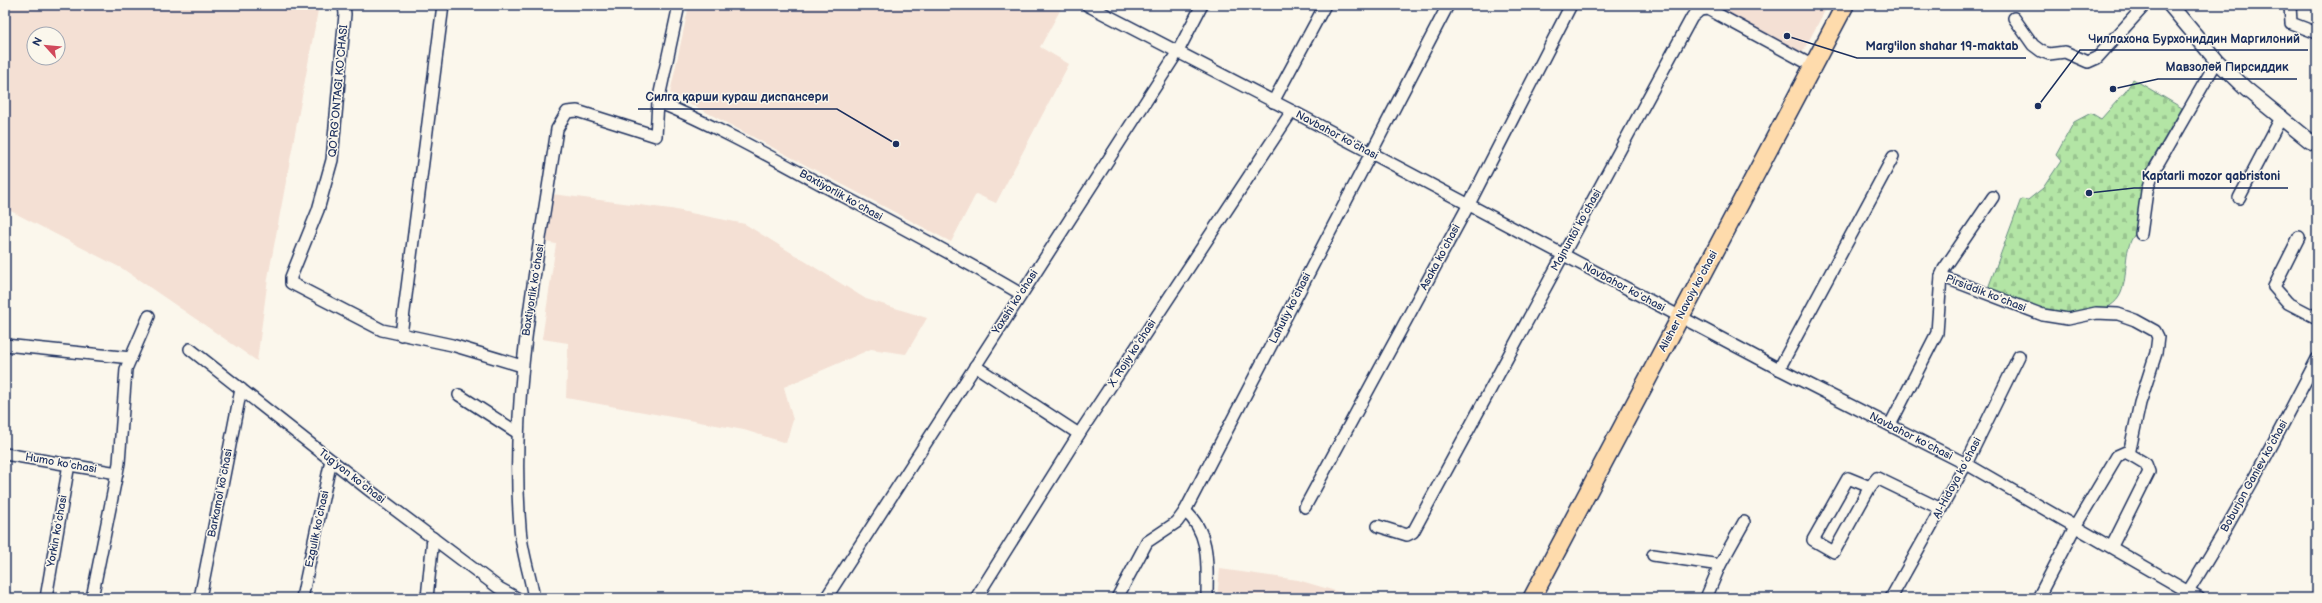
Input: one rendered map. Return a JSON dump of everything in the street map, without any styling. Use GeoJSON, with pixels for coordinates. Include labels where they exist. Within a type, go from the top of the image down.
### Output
{"type":"FeatureCollection","features":[{"type":"Feature","properties":{"kind":"main road","name":"Alisher Navoiy koʻchasi"},"geometry":{"type":"LineString","coordinates":[[1532,598],[1845,5]]}},
{"type":"Feature","properties":{"kind":"street","name":"QO‘RG‘ONTAGI KO‘CHASI"},"geometry":{"type":"LineString","coordinates":[[344,5],[342,51],[332,160],[318,210],[291,277],[291,283],[382,330],[452,345],[522,366]]}},
{"type":"Feature","properties":{"kind":"street"},"geometry":{"type":"LineString","coordinates":[[401,335],[443,5]]}},
{"type":"Feature","properties":{"kind":"street","name":"Baxtiyorlik koʻchasi"},"geometry":{"type":"LineString","coordinates":[[534,598],[520,528],[518,433],[522,366],[557,129],[567,112],[577,110],[656,136],[658,102],[679,5]]}},
{"type":"Feature","properties":{"kind":"street","name":"Navbahor koʻchasi"},"geometry":{"type":"LineString","coordinates":[[1087,5],[1177,53],[1292,111],[1468,206],[1779,369],[1966,464],[2112,546],[2186,595],[2199,598]]}},
{"type":"Feature","properties":{"kind":"street","name":"Yaxshi koʻchasi"},"geometry":{"type":"LineString","coordinates":[[826,598],[1177,53],[1202,5]]}},
{"type":"Feature","properties":{"kind":"street"},"geometry":{"type":"LineString","coordinates":[[1273,102],[1325,5]]}},
{"type":"Feature","properties":{"kind":"street","name":"Lahutiy koʻchasi"},"geometry":{"type":"LineString","coordinates":[[1118,598],[1148,542],[1177,522],[1185,510],[1448,5]]}},
{"type":"Feature","properties":{"kind":"street","name":"Asaka koʻchasi"},"geometry":{"type":"LineString","coordinates":[[1305,507],[1468,206],[1571,5]]}},
{"type":"Feature","properties":{"kind":"street"},"geometry":{"type":"LineString","coordinates":[[2014,18],[2033,45],[2041,51],[2049,54],[2065,52],[2088,62],[2097,58],[2145,5]]}},
{"type":"Feature","properties":{"kind":"street"},"geometry":{"type":"LineString","coordinates":[[2290,5],[2291,23],[2317,33]]}},
{"type":"Feature","properties":{"kind":"street"},"geometry":{"type":"LineString","coordinates":[[2174,6],[2217,61],[2246,89],[2282,116],[2310,141],[2317,144]]}},
{"type":"Feature","properties":{"kind":"street","name":"Majnuntol koʻchasi"},"geometry":{"type":"LineString","coordinates":[[1378,526],[1407,535],[1413,532],[1692,18],[1700,10],[1708,9],[1813,66]]}},
{"type":"Feature","properties":{"kind":"street"},"geometry":{"type":"LineString","coordinates":[[2140,234],[2147,190],[2153,172],[2217,61]]}},
{"type":"Feature","properties":{"kind":"street","name":"Baxtiyorlik koʻchasi"},"geometry":{"type":"LineString","coordinates":[[658,102],[696,118],[757,150],[975,266],[1021,294]]}},
{"type":"Feature","properties":{"kind":"street","name":"X. Rojiy koʻchasi"},"geometry":{"type":"LineString","coordinates":[[976,598],[1079,434],[1292,111]]}},
{"type":"Feature","properties":{"kind":"street"},"geometry":{"type":"LineString","coordinates":[[2239,198],[2282,116]]}},
{"type":"Feature","properties":{"kind":"street"},"geometry":{"type":"LineString","coordinates":[[1779,369],[1893,157]]}},
{"type":"Feature","properties":{"kind":"street"},"geometry":{"type":"LineString","coordinates":[[1941,276],[1948,262],[1993,197]]}},
{"type":"Feature","properties":{"kind":"street"},"geometry":{"type":"LineString","coordinates":[[2299,237],[2274,287],[2288,303],[2317,318]]}},
{"type":"Feature","properties":{"kind":"street","name":"Pirsiddik koʻchasi"},"geometry":{"type":"LineString","coordinates":[[1890,425],[1937,333],[1941,276],[2043,315],[2068,319],[2096,313],[2118,314],[2151,328],[2158,337],[2152,368],[2140,403],[2136,430],[2129,454]]}},
{"type":"Feature","properties":{"kind":"street"},"geometry":{"type":"LineString","coordinates":[[92,598],[117,473],[126,369],[149,316]]}},
{"type":"Feature","properties":{"kind":"street"},"geometry":{"type":"LineString","coordinates":[[5,345],[131,358]]}},
{"type":"Feature","properties":{"kind":"street","name":"Tugʻyon koʻchasi"},"geometry":{"type":"LineString","coordinates":[[190,349],[433,538],[499,588],[517,598]]}},
{"type":"Feature","properties":{"kind":"street","name":"Al-Hidoya koʻchasi"},"geometry":{"type":"LineString","coordinates":[[1891,598],[1966,464],[2019,356]]}},
{"type":"Feature","properties":{"kind":"street","name":"Boburjon Ganiev koʻchasi"},"geometry":{"type":"LineString","coordinates":[[2186,595],[2267,455],[2317,359]]}},
{"type":"Feature","properties":{"kind":"street"},"geometry":{"type":"LineString","coordinates":[[975,366],[1079,434]]}},
{"type":"Feature","properties":{"kind":"street","name":"Barkamol koʻchasi"},"geometry":{"type":"LineString","coordinates":[[200,598],[241,389]]}},
{"type":"Feature","properties":{"kind":"street"},"geometry":{"type":"LineString","coordinates":[[459,395],[518,433]]}},
{"type":"Feature","properties":{"kind":"street"},"geometry":{"type":"LineString","coordinates":[[2038,598],[2076,525],[2117,456],[2123,452],[2146,464],[2149,472],[2112,546]]}},
{"type":"Feature","properties":{"kind":"street","name":"Humo koʻchasi"},"geometry":{"type":"LineString","coordinates":[[5,454],[117,473]]}},
{"type":"Feature","properties":{"kind":"street","name":"Ezgulik koʻchasi"},"geometry":{"type":"LineString","coordinates":[[302,598],[331,460]]}},
{"type":"Feature","properties":{"kind":"street","name":"Yorkin koʻchasi"},"geometry":{"type":"LineString","coordinates":[[46,598],[69,464]]}},
{"type":"Feature","properties":{"kind":"street"},"geometry":{"type":"LineString","coordinates":[[1870,487],[1848,478],[1814,540],[1834,552],[1870,487],[1877,478],[1941,509]]}},
{"type":"Feature","properties":{"kind":"street"},"geometry":{"type":"LineString","coordinates":[[1185,510],[1195,519],[1204,539],[1207,552],[1207,598]]}},
{"type":"Feature","properties":{"kind":"street"},"geometry":{"type":"LineString","coordinates":[[1706,598],[1720,565],[1744,522]]}},
{"type":"Feature","properties":{"kind":"street"},"geometry":{"type":"LineString","coordinates":[[427,598],[433,538]]}},
{"type":"Feature","properties":{"kind":"street"},"geometry":{"type":"LineString","coordinates":[[1653,555],[1720,565]]}},
{"type":"Feature","properties":{"kind":"shaded area"},"geometry":{"type":"Polygon","coordinates":[[[5,5],[319,5],[268,278],[257,361],[123,269],[5,208],[5,5]]]}},
{"type":"Feature","properties":{"kind":"shaded area"},"geometry":{"type":"Polygon","coordinates":[[[689,5],[1063,5],[1040,47],[1069,64],[996,203],[976,194],[951,242],[670,93],[689,5]]]}},
{"type":"Feature","properties":{"kind":"shaded area"},"geometry":{"type":"Polygon","coordinates":[[[1707,5],[1828,5],[1800,57],[1707,5]]]}},
{"type":"Feature","properties":{"kind":"shaded area"},"geometry":{"type":"Polygon","coordinates":[[[552,194],[671,209],[745,224],[866,299],[927,318],[906,354],[871,349],[784,387],[793,420],[786,443],[744,430],[566,398],[568,343],[542,339],[556,244],[545,242],[552,194]]]}},
{"type":"Feature","properties":{"kind":"shaded area"},"geometry":{"type":"Polygon","coordinates":[[[1220,569],[1298,580],[1359,598],[1217,598],[1220,569]]]}},
{"type":"Feature","properties":{"kind":"green space"},"geometry":{"type":"Polygon","coordinates":[[[2133,79],[2182,108],[2145,172],[2135,234],[2128,248],[2125,278],[2121,293],[2110,306],[2102,310],[2074,315],[2049,313],[1987,291],[2021,199],[2028,200],[2043,188],[2061,161],[2056,155],[2074,122],[2091,113],[2101,119],[2126,91],[2133,79]]]}},
{"type":"Feature","properties":{"kind":"place","name":"Marg'ilon shahar 19-maktab"},"geometry":{"type":"Point","coordinates":[1787,36]}},
{"type":"Feature","properties":{"kind":"place","name":"Мавзолей Пирсиддик"},"geometry":{"type":"Point","coordinates":[2113,89]}},
{"type":"Feature","properties":{"kind":"place","name":"Чиллахона Бурхониддин Маргилоний"},"geometry":{"type":"Point","coordinates":[2038,106]}},
{"type":"Feature","properties":{"kind":"place","name":"Силга қарши кураш диспансери"},"geometry":{"type":"Point","coordinates":[896,144]}},
{"type":"Feature","properties":{"kind":"place","name":"Kaptarli mozor qabristoni"},"geometry":{"type":"Point","coordinates":[2089,193]}}]}
